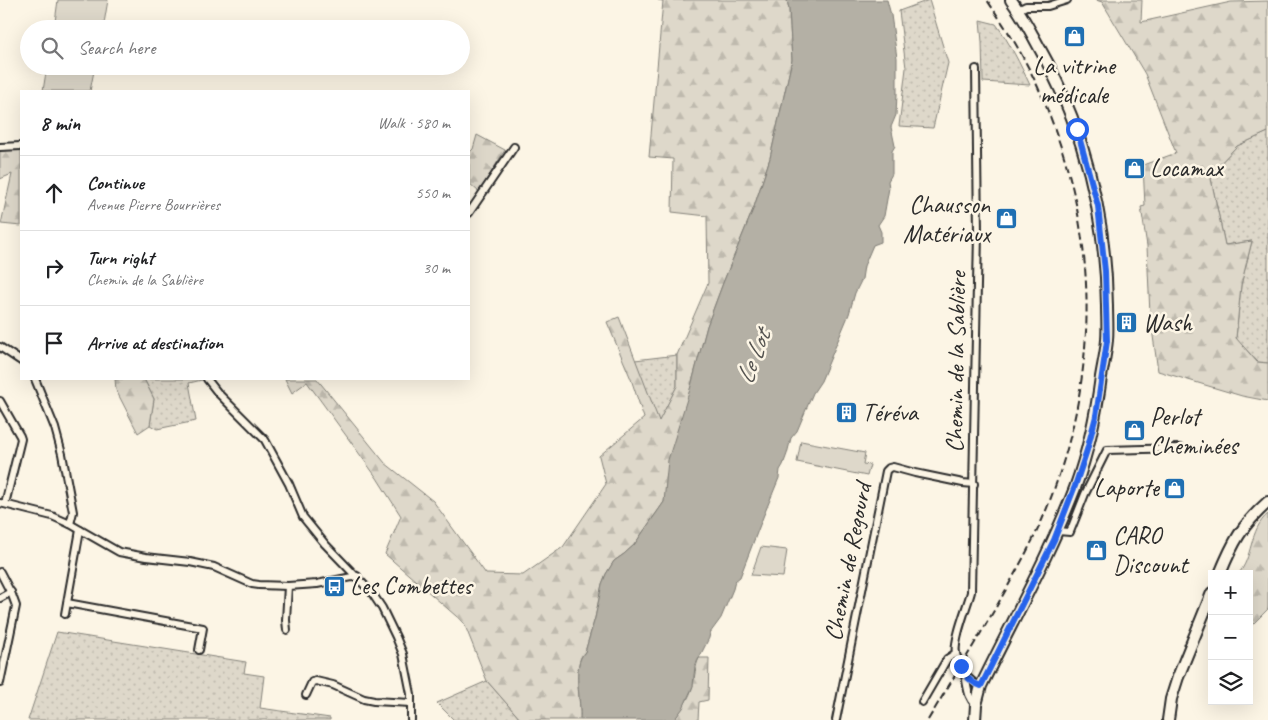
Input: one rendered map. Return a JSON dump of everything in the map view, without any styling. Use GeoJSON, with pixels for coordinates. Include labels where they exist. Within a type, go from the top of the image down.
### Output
{"type":"FeatureCollection","features":[{"type":"Feature","properties":{"kind":"main road"},"geometry":{"type":"LineString","coordinates":[[974,720],[981,686],[1058,531],[1075,486],[1096,416],[1107,341],[1105,271],[1098,206],[1077,129],[1047,60],[1011,0]]}},
{"type":"Feature","properties":{"kind":"main road"},"geometry":{"type":"LineString","coordinates":[[1222,570],[1229,551],[1243,528],[1254,514],[1268,502]]}},
{"type":"Feature","properties":{"kind":"main road"},"geometry":{"type":"LineString","coordinates":[[1168,720],[1171,699],[1178,677],[1208,603]]}},
{"type":"Feature","properties":{"kind":"street"},"geometry":{"type":"LineString","coordinates":[[1018,10],[1026,6],[1048,6],[1067,0]]}},
{"type":"Feature","properties":{"kind":"street","name":"Chemin de la Sablière"},"geometry":{"type":"LineString","coordinates":[[956,653],[956,642],[971,592],[978,233],[976,69]]}},
{"type":"Feature","properties":{"kind":"street"},"geometry":{"type":"LineString","coordinates":[[0,147],[20,146]]}},
{"type":"Feature","properties":{"kind":"street"},"geometry":{"type":"LineString","coordinates":[[470,212],[514,146]]}},
{"type":"Feature","properties":{"kind":"street"},"geometry":{"type":"LineString","coordinates":[[0,347],[20,360]]}},
{"type":"Feature","properties":{"kind":"street"},"geometry":{"type":"LineString","coordinates":[[35,380],[55,428],[62,454],[73,512],[70,524]]}},
{"type":"Feature","properties":{"kind":"street"},"geometry":{"type":"LineString","coordinates":[[207,380],[265,440],[289,484],[303,517],[325,544],[372,593],[382,608],[403,654],[411,703],[410,720]]}},
{"type":"Feature","properties":{"kind":"street"},"geometry":{"type":"LineString","coordinates":[[0,401],[21,438],[2,504],[52,516],[119,552],[214,567],[252,584],[288,586],[317,584],[356,576]]}},
{"type":"Feature","properties":{"kind":"street"},"geometry":{"type":"LineString","coordinates":[[1058,531],[1070,532],[1085,494],[1106,450],[1180,448]]}},
{"type":"Feature","properties":{"kind":"street","name":"Chemin de Regourd"},"geometry":{"type":"LineString","coordinates":[[836,720],[886,470],[893,467],[974,484]]}},
{"type":"Feature","properties":{"kind":"street"},"geometry":{"type":"LineString","coordinates":[[66,614],[80,530]]}},
{"type":"Feature","properties":{"kind":"street"},"geometry":{"type":"LineString","coordinates":[[0,572],[16,606],[0,679]]}},
{"type":"Feature","properties":{"kind":"street"},"geometry":{"type":"LineString","coordinates":[[287,630],[288,586]]}},
{"type":"Feature","properties":{"kind":"street"},"geometry":{"type":"LineString","coordinates":[[0,598],[11,592]]}},
{"type":"Feature","properties":{"kind":"street"},"geometry":{"type":"LineString","coordinates":[[67,603],[203,628],[199,650]]}},
{"type":"Feature","properties":{"kind":"street"},"geometry":{"type":"LineString","coordinates":[[922,702],[947,659],[956,653],[965,675],[969,696],[976,705]]}},
{"type":"Feature","properties":{"kind":"street"},"geometry":{"type":"LineString","coordinates":[[965,675],[981,686]]}},
{"type":"Feature","properties":{"kind":"street"},"geometry":{"type":"LineString","coordinates":[[306,695],[312,682],[316,681],[333,685],[364,699],[411,703]]}},
{"type":"Feature","properties":{"kind":"green space"},"geometry":{"type":"Polygon","coordinates":[[[58,0],[108,0],[105,20],[55,20],[58,0]]]}},
{"type":"Feature","properties":{"kind":"green space"},"geometry":{"type":"Polygon","coordinates":[[[658,0],[787,0],[792,60],[770,158],[754,207],[707,326],[664,502],[634,545],[614,561],[602,584],[595,618],[579,666],[580,720],[521,720],[487,681],[464,623],[385,554],[401,516],[377,478],[307,382],[292,393],[286,380],[318,380],[385,463],[433,501],[486,574],[523,575],[563,547],[606,484],[599,456],[644,418],[631,379],[607,322],[619,317],[659,421],[677,386],[677,355],[708,283],[707,216],[672,212],[673,159],[649,157],[663,1],[658,0]]]}},
{"type":"Feature","properties":{"kind":"green space"},"geometry":{"type":"Polygon","coordinates":[[[929,0],[948,63],[933,128],[899,126],[906,68],[899,11],[929,0]]]}},
{"type":"Feature","properties":{"kind":"green space"},"geometry":{"type":"Polygon","coordinates":[[[1096,0],[1142,0],[1141,22],[1231,2],[1268,1],[1268,132],[1237,146],[1210,174],[1225,245],[1252,241],[1241,285],[1236,338],[1257,362],[1268,363],[1268,401],[1242,396],[1158,371],[1150,315],[1147,246],[1141,207],[1145,206],[1143,165],[1176,153],[1145,74],[1102,2],[1096,0]]]}},
{"type":"Feature","properties":{"kind":"green space"},"geometry":{"type":"Polygon","coordinates":[[[980,20],[996,24],[1019,61],[1030,85],[983,82],[980,20]]]}},
{"type":"Feature","properties":{"kind":"green space"},"geometry":{"type":"Polygon","coordinates":[[[46,75],[93,75],[90,90],[43,90],[46,75]]]}},
{"type":"Feature","properties":{"kind":"green space"},"geometry":{"type":"Polygon","coordinates":[[[1268,132],[1268,363],[1258,362],[1236,339],[1241,285],[1252,241],[1225,245],[1210,174],[1237,146],[1268,132]]]}},
{"type":"Feature","properties":{"kind":"green space"},"geometry":{"type":"Polygon","coordinates":[[[477,135],[505,150],[479,192],[470,184],[470,152],[473,149],[477,135]]]}},
{"type":"Feature","properties":{"kind":"green space"},"geometry":{"type":"Polygon","coordinates":[[[20,149],[20,226],[1,224],[12,174],[0,179],[0,150],[20,149]]]}},
{"type":"Feature","properties":{"kind":"green space"},"geometry":{"type":"Polygon","coordinates":[[[677,355],[677,386],[659,422],[635,360],[677,355]]]}},
{"type":"Feature","properties":{"kind":"green space"},"geometry":{"type":"Polygon","coordinates":[[[115,380],[144,380],[154,399],[150,425],[138,433],[116,390],[115,380]]]}},
{"type":"Feature","properties":{"kind":"green space"},"geometry":{"type":"Polygon","coordinates":[[[144,380],[202,380],[189,383],[196,421],[157,429],[150,425],[154,399],[144,380]]]}},
{"type":"Feature","properties":{"kind":"green space"},"geometry":{"type":"Polygon","coordinates":[[[801,441],[865,453],[863,464],[870,465],[867,476],[797,462],[801,441]]]}},
{"type":"Feature","properties":{"kind":"green space"},"geometry":{"type":"Polygon","coordinates":[[[1268,514],[1268,609],[1253,624],[1253,570],[1241,570],[1257,528],[1268,514]]]}},
{"type":"Feature","properties":{"kind":"green space"},"geometry":{"type":"Polygon","coordinates":[[[761,547],[787,550],[783,577],[751,575],[761,547]]]}},
{"type":"Feature","properties":{"kind":"green space"},"geometry":{"type":"Polygon","coordinates":[[[57,632],[246,662],[244,673],[264,676],[260,708],[330,718],[330,720],[28,720],[57,632]]]}},
{"type":"Feature","properties":{"kind":"green space"},"geometry":{"type":"Polygon","coordinates":[[[699,658],[709,658],[708,700],[699,702],[698,720],[674,720],[690,694],[699,658]]]}},
{"type":"Feature","properties":{"kind":"green space"},"geometry":{"type":"Polygon","coordinates":[[[487,681],[521,720],[454,720],[437,703],[487,681]]]}},
{"type":"Feature","properties":{"kind":"water","name":"Le Lot"},"geometry":{"type":"Polygon","coordinates":[[[787,0],[887,0],[897,58],[897,94],[896,115],[891,127],[895,146],[892,151],[892,174],[888,181],[889,188],[884,216],[878,225],[881,232],[881,242],[873,245],[864,266],[862,279],[855,293],[849,314],[821,381],[813,393],[797,431],[791,438],[779,478],[740,577],[735,581],[721,618],[710,633],[695,666],[693,686],[683,708],[674,720],[580,720],[579,666],[595,618],[602,584],[614,561],[634,545],[664,502],[668,460],[707,326],[754,207],[770,158],[792,60],[787,0]]]}},
{"type":"Feature","properties":{"kind":"railway"},"geometry":{"type":"LineString","coordinates":[[928,720],[998,603],[1042,520],[1059,475],[1072,429],[1081,383],[1086,336],[1086,290],[1082,243],[1074,197],[1062,150],[1046,106],[1022,55],[987,0]]}},
{"type":"Feature","properties":{"kind":"place","name":"La vitrine médicale"},"geometry":{"type":"Point","coordinates":[1074,37]}},
{"type":"Feature","properties":{"kind":"place","name":"Locamax"},"geometry":{"type":"Point","coordinates":[1134,168]}},
{"type":"Feature","properties":{"kind":"place","name":"Chausson Matériaux"},"geometry":{"type":"Point","coordinates":[1006,219]}},
{"type":"Feature","properties":{"kind":"place","name":"Wash"},"geometry":{"type":"Point","coordinates":[1127,323]}},
{"type":"Feature","properties":{"kind":"place","name":"Téréva"},"geometry":{"type":"Point","coordinates":[846,413]}},
{"type":"Feature","properties":{"kind":"place","name":"Perlot Cheminées"},"geometry":{"type":"Point","coordinates":[1134,431]}},
{"type":"Feature","properties":{"kind":"place","name":"Laporte"},"geometry":{"type":"Point","coordinates":[1175,488]}},
{"type":"Feature","properties":{"kind":"place","name":"CARO Discount"},"geometry":{"type":"Point","coordinates":[1097,550]}},
{"type":"Feature","properties":{"kind":"place","name":"Les Combettes"},"geometry":{"type":"Point","coordinates":[334,586]}},
{"type":"Feature","properties":{"kind":"route"},"geometry":{"type":"LineString","coordinates":[[961,666],[965,675],[981,686],[1054,540],[1075,486],[1096,416],[1107,341],[1107,296],[1098,206],[1077,129]]}}]}
